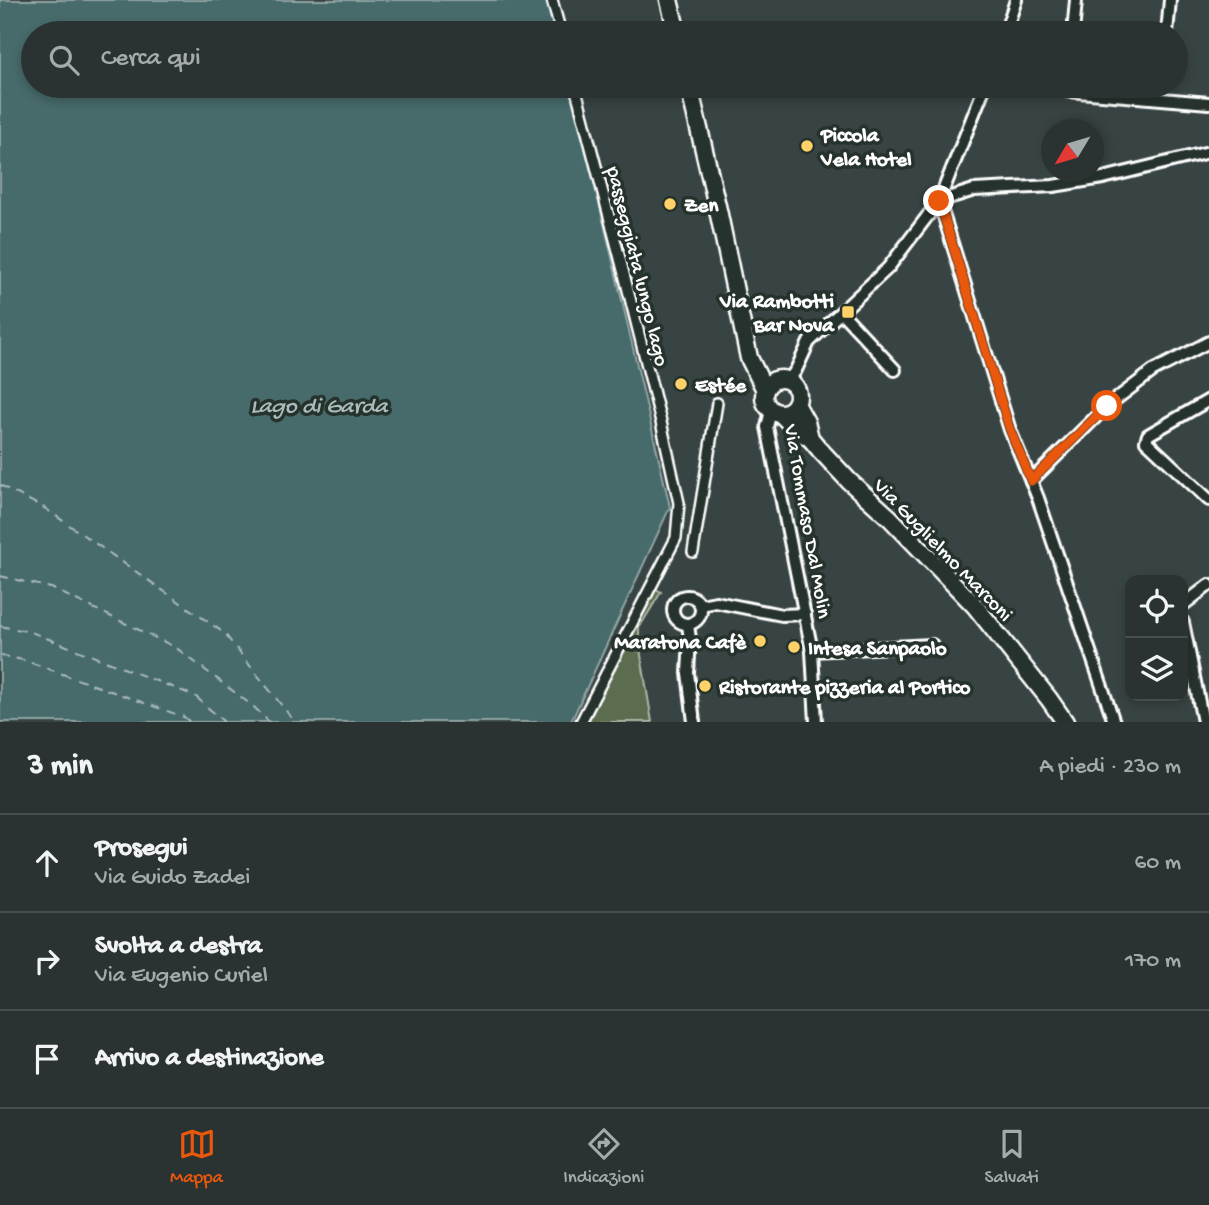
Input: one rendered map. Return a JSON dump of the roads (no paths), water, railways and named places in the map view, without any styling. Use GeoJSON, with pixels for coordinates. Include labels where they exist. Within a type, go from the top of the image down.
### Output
{"type":"FeatureCollection","features":[{"type":"Feature","properties":{"kind":"main road"},"geometry":{"type":"LineString","coordinates":[[669,0],[674,21]]}},
{"type":"Feature","properties":{"kind":"main road"},"geometry":{"type":"LineString","coordinates":[[692,98],[743,325],[756,354],[776,383],[796,388],[796,404],[790,411],[776,412]]}},
{"type":"Feature","properties":{"kind":"main road"},"geometry":{"type":"LineString","coordinates":[[776,383],[764,401],[799,432],[810,438]]}},
{"type":"Feature","properties":{"kind":"main road","name":"Via Guglielmo Marconi"},"geometry":{"type":"LineString","coordinates":[[796,404],[806,422],[810,438],[849,481],[890,518],[975,606],[1065,722]]}},
{"type":"Feature","properties":{"kind":"street"},"geometry":{"type":"LineString","coordinates":[[552,0],[558,21]]}},
{"type":"Feature","properties":{"kind":"street"},"geometry":{"type":"LineString","coordinates":[[1009,21],[1016,0]]}},
{"type":"Feature","properties":{"kind":"street"},"geometry":{"type":"LineString","coordinates":[[1074,21],[1076,0]]}},
{"type":"Feature","properties":{"kind":"street"},"geometry":{"type":"LineString","coordinates":[[1168,21],[1170,0]]}},
{"type":"Feature","properties":{"kind":"street","name":"passeggiata lungo lago"},"geometry":{"type":"LineString","coordinates":[[578,98],[620,257],[679,503],[676,538]]}},
{"type":"Feature","properties":{"kind":"street"},"geometry":{"type":"LineString","coordinates":[[776,383],[796,370],[809,342],[888,268],[939,201],[980,98]]}},
{"type":"Feature","properties":{"kind":"street"},"geometry":{"type":"LineString","coordinates":[[1152,98],[1209,103]]}},
{"type":"Feature","properties":{"kind":"street"},"geometry":{"type":"LineString","coordinates":[[939,201],[974,190],[1053,186],[1103,178],[1209,152]]}},
{"type":"Feature","properties":{"kind":"street"},"geometry":{"type":"LineString","coordinates":[[939,201],[1010,430],[1031,481],[1114,722]]}},
{"type":"Feature","properties":{"kind":"street"},"geometry":{"type":"LineString","coordinates":[[841,312],[895,370]]}},
{"type":"Feature","properties":{"kind":"street"},"geometry":{"type":"LineString","coordinates":[[1031,481],[1107,406],[1153,371],[1209,342]]}},
{"type":"Feature","properties":{"kind":"street"},"geometry":{"type":"LineString","coordinates":[[1209,400],[1148,435],[1146,441],[1209,500]]}},
{"type":"Feature","properties":{"kind":"street"},"geometry":{"type":"LineString","coordinates":[[693,552],[718,403]]}},
{"type":"Feature","properties":{"kind":"street","name":"Via Tommaso Dal Molin"},"geometry":{"type":"LineString","coordinates":[[776,412],[767,427],[812,651],[816,722]]}},
{"type":"Feature","properties":{"kind":"street"},"geometry":{"type":"LineString","coordinates":[[581,722],[676,538],[695,541]]}},
{"type":"Feature","properties":{"kind":"street"},"geometry":{"type":"LineString","coordinates":[[1188,601],[1204,588]]}},
{"type":"Feature","properties":{"kind":"street"},"geometry":{"type":"LineString","coordinates":[[689,596],[701,605],[701,612],[698,620],[688,625],[675,618],[673,611],[674,604],[682,597],[689,596]]}},
{"type":"Feature","properties":{"kind":"street"},"geometry":{"type":"LineString","coordinates":[[701,605],[716,602],[782,615],[805,614]]}},
{"type":"Feature","properties":{"kind":"street"},"geometry":{"type":"LineString","coordinates":[[688,625],[688,673],[694,722]]}},
{"type":"Feature","properties":{"kind":"street"},"geometry":{"type":"LineString","coordinates":[[1186,638],[1203,722]]}},
{"type":"Feature","properties":{"kind":"street"},"geometry":{"type":"LineString","coordinates":[[812,651],[932,645]]}},
{"type":"Feature","properties":{"kind":"water","name":"Lago di Garda"},"geometry":{"type":"Polygon","coordinates":[[[0,0],[551,0],[556,21],[21,21],[21,98],[575,98],[670,507],[571,722],[0,722],[0,0]]]}},
{"type":"Feature","properties":{"kind":"place","name":"Piccola Vela Hotel"},"geometry":{"type":"Point","coordinates":[807,146]}},
{"type":"Feature","properties":{"kind":"place","name":"Zen"},"geometry":{"type":"Point","coordinates":[670,204]}},
{"type":"Feature","properties":{"kind":"place","name":"Via Rambotti Bar Nova"},"geometry":{"type":"Point","coordinates":[848,312]}},
{"type":"Feature","properties":{"kind":"place","name":"Estée"},"geometry":{"type":"Point","coordinates":[681,384]}},
{"type":"Feature","properties":{"kind":"place","name":"Maratona Cafè"},"geometry":{"type":"Point","coordinates":[760,641]}},
{"type":"Feature","properties":{"kind":"place","name":"Intesa Sanpaolo"},"geometry":{"type":"Point","coordinates":[794,647]}},
{"type":"Feature","properties":{"kind":"place","name":"Ristorante pizzeria al Portico"},"geometry":{"type":"Point","coordinates":[705,686]}}]}
